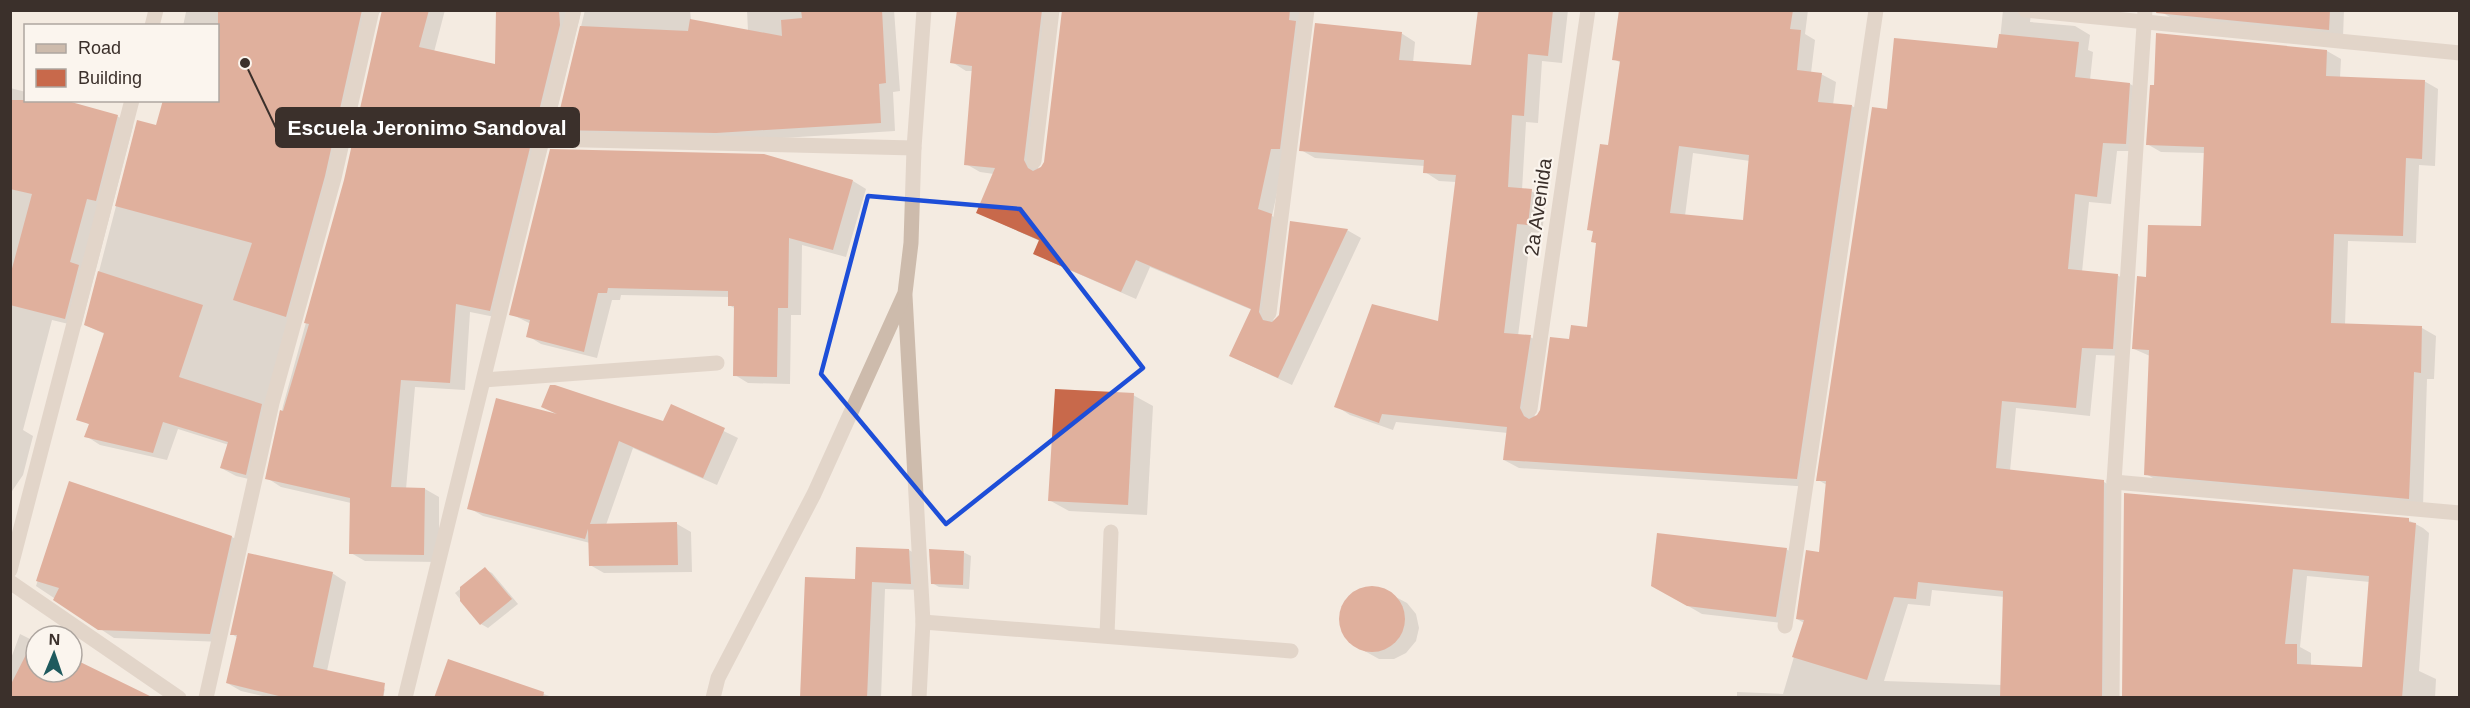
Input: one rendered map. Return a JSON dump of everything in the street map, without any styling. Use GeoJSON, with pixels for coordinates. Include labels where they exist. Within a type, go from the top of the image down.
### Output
{"type":"FeatureCollection","features":[{"type":"Feature","properties":{"kind":"street"},"geometry":{"type":"LineString","coordinates":[[206,698],[272,403],[334,178],[372,10]]}},
{"type":"Feature","properties":{"kind":"street"},"geometry":{"type":"LineString","coordinates":[[405,698],[574,10]]}},
{"type":"Feature","properties":{"kind":"street"},"geometry":{"type":"LineString","coordinates":[[919,698],[923,622],[905,294],[911,243],[914,148],[924,10]]}},
{"type":"Feature","properties":{"kind":"street"},"geometry":{"type":"LineString","coordinates":[[1034,161],[1052,10]]}},
{"type":"Feature","properties":{"kind":"street"},"geometry":{"type":"LineString","coordinates":[[1269,314],[1307,10]]}},
{"type":"Feature","properties":{"kind":"street","name":"2a Avenida"},"geometry":{"type":"LineString","coordinates":[[1530,409],[1588,10]]}},
{"type":"Feature","properties":{"kind":"street"},"geometry":{"type":"LineString","coordinates":[[1785,626],[1876,10]]}},
{"type":"Feature","properties":{"kind":"street"},"geometry":{"type":"LineString","coordinates":[[2025,10],[2144,17],[2460,53]]}},
{"type":"Feature","properties":{"kind":"street"},"geometry":{"type":"LineString","coordinates":[[2112,698],[2114,482],[2144,17]]}},
{"type":"Feature","properties":{"kind":"street"},"geometry":{"type":"LineString","coordinates":[[10,570],[131,102]]}},
{"type":"Feature","properties":{"kind":"street"},"geometry":{"type":"LineString","coordinates":[[544,139],[914,148]]}},
{"type":"Feature","properties":{"kind":"street"},"geometry":{"type":"LineString","coordinates":[[713,698],[718,678],[814,494],[905,294]]}},
{"type":"Feature","properties":{"kind":"street"},"geometry":{"type":"LineString","coordinates":[[484,380],[717,363]]}},
{"type":"Feature","properties":{"kind":"street"},"geometry":{"type":"LineString","coordinates":[[2114,482],[2460,513]]}},
{"type":"Feature","properties":{"kind":"street"},"geometry":{"type":"LineString","coordinates":[[1107,635],[1111,532]]}},
{"type":"Feature","properties":{"kind":"street"},"geometry":{"type":"LineString","coordinates":[[10,582],[179,698]]}},
{"type":"Feature","properties":{"kind":"street"},"geometry":{"type":"LineString","coordinates":[[923,622],[1291,651]]}},
{"type":"Feature","properties":{"kind":"highlighted area"},"geometry":{"type":"Polygon","coordinates":[[[868,196],[1020,209],[1143,368],[946,524],[821,374],[868,196]]]}},
{"type":"Feature","properties":{"kind":"building"},"geometry":{"type":"Polygon","coordinates":[[[218,10],[362,10],[325,176],[286,317],[233,300],[252,243],[115,206],[137,120],[156,125],[162,102],[219,102],[218,10]]]}},
{"type":"Feature","properties":{"kind":"building"},"geometry":{"type":"Polygon","coordinates":[[[382,10],[429,10],[419,47],[495,64],[496,10],[559,10],[560,25],[490,311],[456,304],[450,383],[401,380],[391,487],[425,488],[424,555],[349,554],[350,498],[265,479],[280,410],[283,411],[309,324],[304,323],[344,180],[382,10]]]}},
{"type":"Feature","properties":{"kind":"building"},"geometry":{"type":"Polygon","coordinates":[[[801,10],[882,10],[886,83],[879,84],[881,123],[716,133],[555,130],[580,26],[688,31],[690,19],[782,36],[781,20],[802,18],[801,10]]]}},
{"type":"Feature","properties":{"kind":"building"},"geometry":{"type":"Polygon","coordinates":[[[957,10],[1042,10],[1024,160],[1028,168],[1033,171],[1041,167],[1044,162],[1062,10],[1290,10],[1289,20],[1296,21],[1280,149],[1271,149],[1258,209],[1272,214],[1259,312],[1263,320],[1272,322],[1279,315],[1290,221],[1348,229],[1278,378],[1229,356],[1251,309],[1136,260],[1121,292],[1033,254],[1039,240],[976,213],[995,168],[964,165],[972,66],[950,63],[957,10]]]}},
{"type":"Feature","properties":{"kind":"building"},"geometry":{"type":"Polygon","coordinates":[[[1478,10],[1553,10],[1548,56],[1528,54],[1524,116],[1512,115],[1508,187],[1532,189],[1528,225],[1517,224],[1504,333],[1531,335],[1520,408],[1524,416],[1529,419],[1537,415],[1540,410],[1550,337],[1569,339],[1571,325],[1587,327],[1596,243],[1591,242],[1593,231],[1587,230],[1600,144],[1608,145],[1620,61],[1612,60],[1619,10],[1793,10],[1790,29],[1801,30],[1797,70],[1822,73],[1818,102],[1852,105],[1797,479],[1503,460],[1507,427],[1382,414],[1379,423],[1334,407],[1372,304],[1438,321],[1456,175],[1423,173],[1424,160],[1299,151],[1315,23],[1402,32],[1399,60],[1471,65],[1478,10]],[[1679,146],[1670,213],[1743,220],[1749,155],[1679,146]]]}},
{"type":"Feature","properties":{"kind":"building"},"geometry":{"type":"Polygon","coordinates":[[[2157,10],[2330,10],[2329,30],[2156,13],[2157,10]]]}},
{"type":"Feature","properties":{"kind":"building"},"geometry":{"type":"Polygon","coordinates":[[[2156,33],[2327,50],[2326,76],[2425,80],[2422,159],[2406,158],[2403,236],[2334,234],[2331,323],[2422,326],[2421,373],[2414,372],[2409,499],[2144,475],[2149,350],[2132,349],[2137,276],[2146,277],[2148,225],[2201,226],[2204,147],[2146,145],[2150,85],[2154,85],[2156,33]]]}},
{"type":"Feature","properties":{"kind":"building"},"geometry":{"type":"Polygon","coordinates":[[[1999,34],[2079,42],[2075,77],[2130,83],[2126,144],[2103,143],[2097,197],[2075,194],[2068,269],[2118,274],[2113,349],[2082,348],[2076,408],[2002,401],[1996,468],[2104,480],[2102,698],[2000,698],[2003,591],[1918,582],[1916,599],[1894,597],[1867,680],[1792,657],[1804,620],[1796,619],[1806,550],[1819,552],[1826,481],[1816,481],[1872,107],[1887,109],[1894,38],[1997,48],[1999,34]]]}},
{"type":"Feature","properties":{"kind":"building"},"geometry":{"type":"Polygon","coordinates":[[[10,100],[71,102],[118,115],[96,201],[87,199],[70,262],[79,265],[65,319],[10,305],[10,276],[32,194],[10,189],[10,100]]]}},
{"type":"Feature","properties":{"kind":"building"},"geometry":{"type":"Polygon","coordinates":[[[550,149],[764,154],[853,180],[833,250],[789,238],[788,308],[778,308],[777,377],[733,376],[734,306],[728,306],[728,291],[608,288],[607,293],[598,293],[584,352],[526,337],[530,320],[509,315],[550,149]]]}},
{"type":"Feature","properties":{"kind":"building"},"geometry":{"type":"Polygon","coordinates":[[[98,271],[203,305],[179,377],[262,404],[246,475],[220,468],[228,442],[163,422],[153,453],[84,437],[89,424],[76,420],[104,333],[84,325],[98,271]]]}},
{"type":"Feature","properties":{"kind":"building"},"geometry":{"type":"Polygon","coordinates":[[[550,385],[663,421],[671,404],[725,428],[703,478],[619,441],[590,524],[677,522],[678,565],[589,566],[588,529],[585,539],[467,509],[496,398],[557,414],[541,407],[550,385]]]}},
{"type":"Feature","properties":{"kind":"building"},"geometry":{"type":"Polygon","coordinates":[[[1055,389],[1134,393],[1128,505],[1048,501],[1055,389]]]}},
{"type":"Feature","properties":{"kind":"building"},"geometry":{"type":"Polygon","coordinates":[[[69,481],[232,536],[210,634],[98,630],[53,600],[59,588],[36,581],[69,481]]]}},
{"type":"Feature","properties":{"kind":"building"},"geometry":{"type":"Polygon","coordinates":[[[2124,493],[2409,518],[2409,522],[2416,523],[2402,698],[2122,698],[2124,493]],[[2293,569],[2285,644],[2297,644],[2297,664],[2362,667],[2369,576],[2293,569]]]}},
{"type":"Feature","properties":{"kind":"building"},"geometry":{"type":"Polygon","coordinates":[[[1657,533],[1787,548],[1776,617],[1687,606],[1651,586],[1657,533]]]}},
{"type":"Feature","properties":{"kind":"building"},"geometry":{"type":"Polygon","coordinates":[[[856,547],[909,549],[911,584],[872,582],[867,698],[800,698],[805,577],[855,579],[856,547]]]}},
{"type":"Feature","properties":{"kind":"building"},"geometry":{"type":"Polygon","coordinates":[[[929,549],[964,551],[963,585],[931,584],[929,549]]]}},
{"type":"Feature","properties":{"kind":"building"},"geometry":{"type":"Polygon","coordinates":[[[248,553],[333,572],[313,667],[385,683],[383,698],[287,698],[226,683],[237,635],[230,635],[248,553]]]}},
{"type":"Feature","properties":{"kind":"building"},"geometry":{"type":"Polygon","coordinates":[[[485,567],[512,599],[480,625],[460,601],[460,587],[485,567]]]}},
{"type":"Feature","properties":{"kind":"building"},"geometry":{"type":"Polygon","coordinates":[[[1372,586],[1385,589],[1395,596],[1402,606],[1405,619],[1402,632],[1395,642],[1385,649],[1372,652],[1359,649],[1349,642],[1342,632],[1339,619],[1342,606],[1349,596],[1359,589],[1372,586]]]}},
{"type":"Feature","properties":{"kind":"building"},"geometry":{"type":"Polygon","coordinates":[[[24,659],[24,684],[84,684],[84,664],[154,698],[10,698],[10,686],[24,659]]]}},
{"type":"Feature","properties":{"kind":"building"},"geometry":{"type":"Polygon","coordinates":[[[448,659],[544,692],[543,698],[434,698],[448,659]]]}},
{"type":"Feature","properties":{"kind":"place","name":"Escuela Jeronimo Sandoval"},"geometry":{"type":"Point","coordinates":[245,63]}}]}
